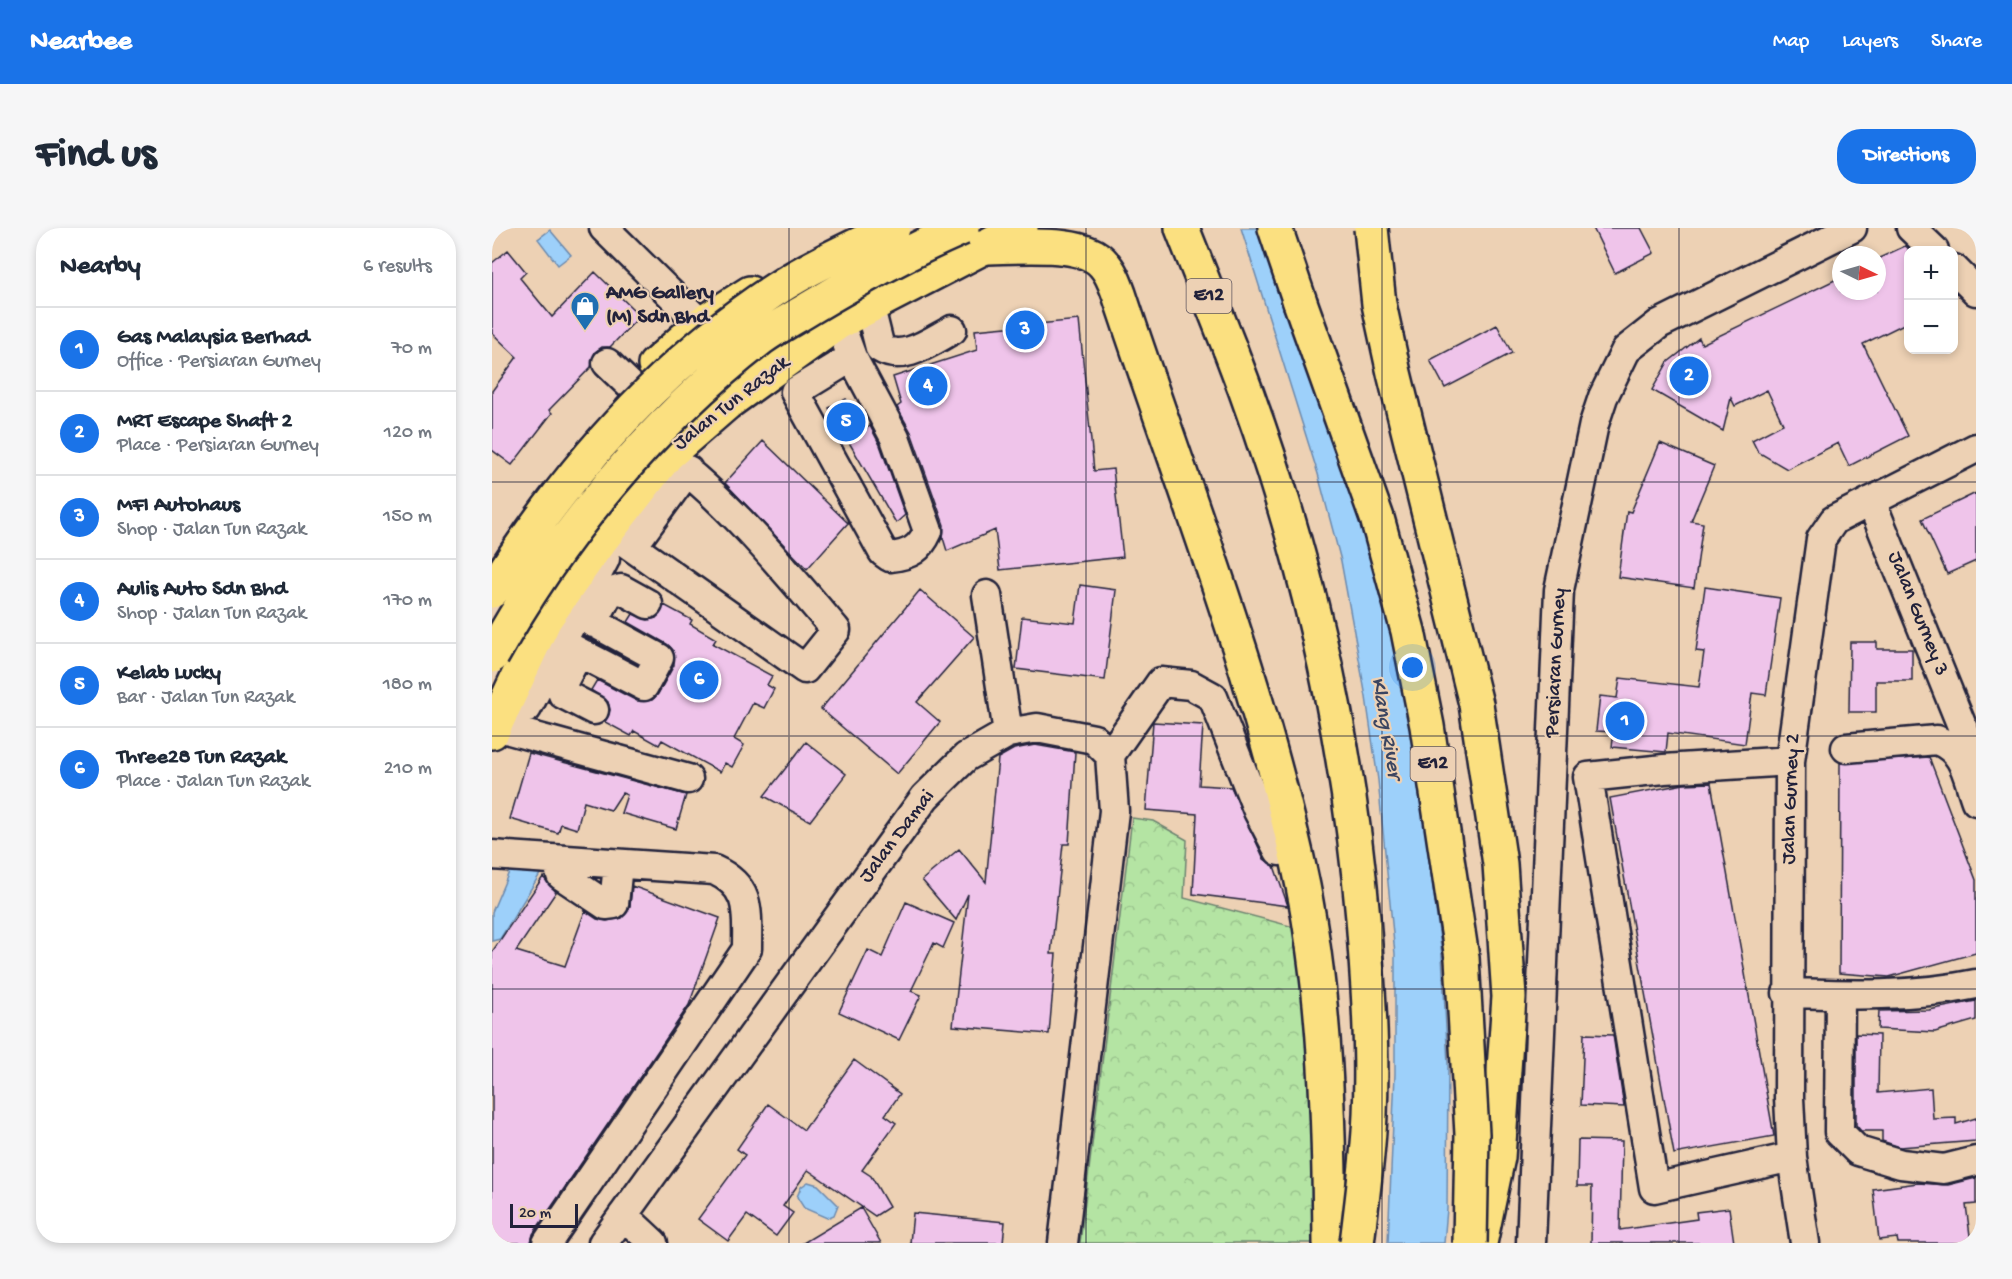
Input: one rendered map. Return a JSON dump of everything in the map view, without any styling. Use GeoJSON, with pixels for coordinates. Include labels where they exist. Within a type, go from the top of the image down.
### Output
{"type":"FeatureCollection","features":[{"type":"Feature","properties":{"kind":"main road"},"geometry":{"type":"LineString","coordinates":[[494,558],[555,475],[632,387],[700,324],[720,309],[869,228]]}},
{"type":"Feature","properties":{"kind":"main road"},"geometry":{"type":"LineString","coordinates":[[492,591],[523,542],[567,482],[626,415],[682,362],[732,320],[777,288],[893,228]]}},
{"type":"Feature","properties":{"kind":"main road","name":"Jalan Tun Razak"},"geometry":{"type":"LineString","coordinates":[[496,722],[512,620],[561,547],[638,452],[695,392],[771,332],[887,263],[972,238],[1021,228]]}},
{"type":"Feature","properties":{"kind":"main road","name":"E12"},"geometry":{"type":"LineString","coordinates":[[1275,228],[1377,518],[1407,631],[1427,726],[1462,958],[1472,1134],[1470,1243]]}},
{"type":"Feature","properties":{"kind":"main road"},"geometry":{"type":"LineString","coordinates":[[1371,228],[1379,304],[1394,373],[1476,704],[1500,864],[1509,997],[1498,1157],[1480,1243]]}},
{"type":"Feature","properties":{"kind":"main road","name":"E12"},"geometry":{"type":"LineString","coordinates":[[1185,233],[1252,405],[1289,518],[1318,624],[1340,732],[1356,843],[1370,1007],[1370,1116],[1357,1243]]}},
{"type":"Feature","properties":{"kind":"main road"},"geometry":{"type":"LineString","coordinates":[[972,238],[1060,248],[1094,256],[1106,266],[1119,294],[1235,627],[1275,764],[1305,898],[1323,1040],[1329,1138],[1330,1243]]}},
{"type":"Feature","properties":{"kind":"main road","name":"Jalan Tun Razak"},"geometry":{"type":"LineString","coordinates":[[507,660],[612,541],[727,403],[786,380],[839,322],[972,238]]}},
{"type":"Feature","properties":{"kind":"main road"},"geometry":{"type":"LineString","coordinates":[[492,626],[512,642],[507,660]]}},
{"type":"Feature","properties":{"kind":"street"},"geometry":{"type":"LineString","coordinates":[[604,228],[700,324],[720,352],[725,369],[727,403]]}},
{"type":"Feature","properties":{"kind":"street","name":"Persiaran Gurney"},"geometry":{"type":"LineString","coordinates":[[1531,1243],[1559,590],[1594,424],[1603,397],[1626,350],[1659,324],[1852,228]]}},
{"type":"Feature","properties":{"kind":"street"},"geometry":{"type":"LineString","coordinates":[[1911,228],[1930,246]]}},
{"type":"Feature","properties":{"kind":"street"},"geometry":{"type":"LineString","coordinates":[[1958,274],[1976,291]]}},
{"type":"Feature","properties":{"kind":"street"},"geometry":{"type":"LineString","coordinates":[[869,304],[880,348],[888,354],[903,354],[952,330]]}},
{"type":"Feature","properties":{"kind":"street"},"geometry":{"type":"LineString","coordinates":[[839,322],[852,357],[899,449],[928,531],[921,546],[905,555],[890,558],[883,552],[786,380],[852,357]]}},
{"type":"Feature","properties":{"kind":"street"},"geometry":{"type":"LineString","coordinates":[[607,363],[632,387]]}},
{"type":"Feature","properties":{"kind":"street","name":"Jalan Gurney 2"},"geometry":{"type":"LineString","coordinates":[[1805,1243],[1792,1157],[1787,993],[1790,761],[1821,539],[1834,520],[1976,448]]}},
{"type":"Feature","properties":{"kind":"street"},"geometry":{"type":"LineString","coordinates":[[496,722],[515,711],[527,708],[569,650],[587,614],[605,559],[604,550],[612,541],[805,669],[836,630],[770,553],[678,463]]}},
{"type":"Feature","properties":{"kind":"street","name":"Jalan Gurney 3"},"geometry":{"type":"LineString","coordinates":[[1870,501],[1976,761]]}},
{"type":"Feature","properties":{"kind":"street"},"geometry":{"type":"LineString","coordinates":[[587,614],[609,593],[621,589],[648,604]]}},
{"type":"Feature","properties":{"kind":"street"},"geometry":{"type":"LineString","coordinates":[[987,595],[1008,733]]}},
{"type":"Feature","properties":{"kind":"street"},"geometry":{"type":"LineString","coordinates":[[569,650],[644,686],[659,658],[587,614]]}},
{"type":"Feature","properties":{"kind":"street"},"geometry":{"type":"LineString","coordinates":[[569,650],[562,684],[563,694],[594,710]]}},
{"type":"Feature","properties":{"kind":"street"},"geometry":{"type":"LineString","coordinates":[[1064,1243],[1114,811],[1110,755],[1161,682],[1191,685],[1214,698],[1258,812],[1279,851]]}},
{"type":"Feature","properties":{"kind":"street"},"geometry":{"type":"LineString","coordinates":[[496,722],[688,779]]}},
{"type":"Feature","properties":{"kind":"street","name":"Jalan Damai"},"geometry":{"type":"LineString","coordinates":[[603,1243],[925,796],[966,757],[1008,733],[1037,728],[1094,739],[1110,755]]}},
{"type":"Feature","properties":{"kind":"street"},"geometry":{"type":"LineString","coordinates":[[1846,747],[1936,740],[1958,753],[1976,801]]}},
{"type":"Feature","properties":{"kind":"street"},"geometry":{"type":"LineString","coordinates":[[1790,761],[1664,769],[1588,777],[1654,1188],[1792,1157]]}},
{"type":"Feature","properties":{"kind":"street"},"geometry":{"type":"LineString","coordinates":[[492,855],[714,870],[739,886],[744,898],[747,949],[547,1243]]}},
{"type":"Feature","properties":{"kind":"street"},"geometry":{"type":"LineString","coordinates":[[557,860],[561,874],[606,905],[614,904],[618,864]]}},
{"type":"Feature","properties":{"kind":"street"},"geometry":{"type":"LineString","coordinates":[[1787,993],[1840,995],[1941,991],[1976,984]]}},
{"type":"Feature","properties":{"kind":"street"},"geometry":{"type":"LineString","coordinates":[[1840,995],[1839,1132],[1858,1151],[1901,1164],[1944,1169],[1976,1161]]}},
{"type":"Feature","properties":{"kind":"street"},"geometry":{"type":"LineString","coordinates":[[622,1215],[653,1243]]}},
{"type":"Feature","properties":{"kind":"green space"},"geometry":{"type":"Polygon","coordinates":[[[1132,818],[1153,821],[1187,840],[1184,898],[1294,927],[1312,1091],[1316,1243],[1080,1243],[1132,818]]]}},
{"type":"Feature","properties":{"kind":"water","name":"Klang River"},"geometry":{"type":"Polygon","coordinates":[[[1241,228],[1268,228],[1344,452],[1409,707],[1442,955],[1448,1064],[1447,1209],[1444,1243],[1388,1243],[1395,1074],[1395,954],[1378,780],[1366,697],[1341,561],[1318,474],[1241,228]]]}},
{"type":"Feature","properties":{"kind":"water"},"geometry":{"type":"Polygon","coordinates":[[[550,230],[571,255],[558,265],[538,239],[550,230]]]}},
{"type":"Feature","properties":{"kind":"water"},"geometry":{"type":"Polygon","coordinates":[[[512,865],[545,866],[500,939],[492,941],[492,912],[512,865]]]}},
{"type":"Feature","properties":{"kind":"water"},"geometry":{"type":"Polygon","coordinates":[[[808,1182],[818,1185],[838,1205],[834,1215],[827,1218],[804,1208],[797,1197],[801,1187],[808,1182]]]}},
{"type":"Feature","properties":{"kind":"building"},"geometry":{"type":"Polygon","coordinates":[[[1593,228],[1641,228],[1654,253],[1615,273],[1593,228]]]}},
{"type":"Feature","properties":{"kind":"building"},"geometry":{"type":"Polygon","coordinates":[[[1904,246],[1904,324],[1863,344],[1908,436],[1849,466],[1838,443],[1787,469],[1758,452],[1752,440],[1783,424],[1767,390],[1735,406],[1731,398],[1723,431],[1652,390],[1668,362],[1699,338],[1702,344],[1832,281],[1832,300],[1886,300],[1886,255],[1904,246]]]}},
{"type":"Feature","properties":{"kind":"building"},"geometry":{"type":"Polygon","coordinates":[[[508,250],[526,272],[520,278],[552,317],[595,272],[640,316],[610,347],[602,347],[595,352],[591,367],[549,410],[552,413],[512,465],[492,450],[492,391],[517,357],[492,333],[492,263],[508,250]]]}},
{"type":"Feature","properties":{"kind":"building"},"geometry":{"type":"Polygon","coordinates":[[[1079,320],[1094,471],[1113,469],[1123,557],[1000,570],[995,530],[947,551],[943,538],[944,525],[911,432],[897,407],[901,404],[893,377],[977,350],[975,330],[1079,320]]]}},
{"type":"Feature","properties":{"kind":"building"},"geometry":{"type":"Polygon","coordinates":[[[1497,325],[1512,353],[1445,388],[1430,360],[1497,325]]]}},
{"type":"Feature","properties":{"kind":"building"},"geometry":{"type":"Polygon","coordinates":[[[846,399],[864,430],[870,426],[880,445],[905,515],[896,523],[829,408],[846,399]]]}},
{"type":"Feature","properties":{"kind":"building"},"geometry":{"type":"Polygon","coordinates":[[[763,441],[848,523],[807,569],[725,483],[763,441]]]}},
{"type":"Feature","properties":{"kind":"building"},"geometry":{"type":"Polygon","coordinates":[[[1660,443],[1714,466],[1691,521],[1703,523],[1694,588],[1618,577],[1627,511],[1631,512],[1660,443]]]}},
{"type":"Feature","properties":{"kind":"building"},"geometry":{"type":"Polygon","coordinates":[[[1976,493],[1976,561],[1947,574],[1922,519],[1976,493]]]}},
{"type":"Feature","properties":{"kind":"building"},"geometry":{"type":"Polygon","coordinates":[[[1080,585],[1116,590],[1105,680],[1016,669],[1022,617],[1075,623],[1080,585]]]}},
{"type":"Feature","properties":{"kind":"building"},"geometry":{"type":"Polygon","coordinates":[[[1705,587],[1780,598],[1766,695],[1752,693],[1745,744],[1668,733],[1666,752],[1612,747],[1614,732],[1596,731],[1600,696],[1617,698],[1620,678],[1699,687],[1704,652],[1696,651],[1705,587]]]}},
{"type":"Feature","properties":{"kind":"building"},"geometry":{"type":"Polygon","coordinates":[[[920,590],[974,637],[917,702],[940,722],[897,774],[821,709],[920,590]]]}},
{"type":"Feature","properties":{"kind":"building"},"geometry":{"type":"Polygon","coordinates":[[[664,605],[692,620],[690,624],[716,639],[713,644],[772,676],[767,685],[774,689],[764,708],[753,703],[734,739],[744,745],[732,767],[725,763],[720,772],[662,740],[659,745],[634,731],[631,736],[605,722],[610,710],[608,702],[591,690],[597,680],[637,701],[652,700],[658,694],[674,665],[673,650],[667,644],[628,622],[633,614],[648,620],[656,618],[664,605]]]}},
{"type":"Feature","properties":{"kind":"building"},"geometry":{"type":"Polygon","coordinates":[[[1850,642],[1877,642],[1877,649],[1912,649],[1912,681],[1876,681],[1876,712],[1849,712],[1850,642]]]}},
{"type":"Feature","properties":{"kind":"building"},"geometry":{"type":"Polygon","coordinates":[[[1153,722],[1203,725],[1199,785],[1231,787],[1264,859],[1274,866],[1288,906],[1193,894],[1197,814],[1146,810],[1153,722]]]}},
{"type":"Feature","properties":{"kind":"building"},"geometry":{"type":"Polygon","coordinates":[[[806,742],[846,774],[810,821],[764,796],[806,742]]]}},
{"type":"Feature","properties":{"kind":"building"},"geometry":{"type":"Polygon","coordinates":[[[1035,745],[1075,752],[1069,844],[1063,844],[1051,954],[1056,954],[1049,1034],[953,1026],[968,894],[956,920],[922,880],[959,849],[986,882],[998,758],[1014,749],[1035,745]]]}},
{"type":"Feature","properties":{"kind":"building"},"geometry":{"type":"Polygon","coordinates":[[[529,753],[686,795],[676,829],[621,813],[627,795],[622,793],[611,810],[584,802],[577,829],[561,824],[558,833],[510,819],[529,753]]]}},
{"type":"Feature","properties":{"kind":"building"},"geometry":{"type":"Polygon","coordinates":[[[1929,757],[1976,880],[1976,953],[1889,977],[1839,973],[1840,763],[1929,757]]]}},
{"type":"Feature","properties":{"kind":"building"},"geometry":{"type":"Polygon","coordinates":[[[1711,783],[1774,1136],[1674,1154],[1610,798],[1684,784],[1711,783]]]}},
{"type":"Feature","properties":{"kind":"building"},"geometry":{"type":"Polygon","coordinates":[[[543,877],[556,892],[516,951],[565,966],[585,911],[597,919],[607,921],[622,918],[630,906],[632,886],[720,918],[689,1005],[533,1234],[531,1243],[492,1243],[492,952],[543,877]]]}},
{"type":"Feature","properties":{"kind":"building"},"geometry":{"type":"Polygon","coordinates":[[[906,902],[954,923],[943,948],[934,943],[911,991],[921,995],[899,1040],[839,1012],[868,950],[882,957],[906,902]]]}},
{"type":"Feature","properties":{"kind":"building"},"geometry":{"type":"Polygon","coordinates":[[[1976,1001],[1976,1020],[1935,1032],[1878,1029],[1879,1011],[1929,1010],[1976,1001]]]}},
{"type":"Feature","properties":{"kind":"building"},"geometry":{"type":"Polygon","coordinates":[[[1584,1034],[1613,1035],[1624,1107],[1581,1105],[1584,1034]]]}},
{"type":"Feature","properties":{"kind":"building"},"geometry":{"type":"Polygon","coordinates":[[[1856,1034],[1879,1035],[1878,1093],[1931,1088],[1933,1119],[1956,1118],[1956,1124],[1976,1118],[1976,1141],[1900,1147],[1882,1141],[1882,1131],[1861,1131],[1856,1125],[1856,1034]]]}},
{"type":"Feature","properties":{"kind":"building"},"geometry":{"type":"Polygon","coordinates":[[[854,1060],[900,1094],[885,1115],[896,1123],[862,1170],[871,1176],[889,1207],[875,1216],[808,1170],[783,1206],[793,1213],[776,1236],[747,1215],[728,1241],[698,1219],[745,1155],[737,1149],[768,1104],[804,1130],[854,1060]]]}},
{"type":"Feature","properties":{"kind":"building"},"geometry":{"type":"Polygon","coordinates":[[[1578,1140],[1622,1141],[1620,1230],[1697,1219],[1696,1212],[1729,1208],[1734,1243],[1591,1243],[1592,1186],[1577,1186],[1578,1140]]]}},
{"type":"Feature","properties":{"kind":"building"},"geometry":{"type":"Polygon","coordinates":[[[1976,1178],[1976,1204],[1966,1205],[1971,1243],[1898,1243],[1897,1238],[1879,1240],[1873,1189],[1918,1183],[1948,1185],[1976,1178]]]}},
{"type":"Feature","properties":{"kind":"building"},"geometry":{"type":"Polygon","coordinates":[[[861,1208],[881,1243],[803,1243],[861,1208]]]}},
{"type":"Feature","properties":{"kind":"building"},"geometry":{"type":"Polygon","coordinates":[[[913,1213],[1005,1222],[1003,1243],[910,1243],[913,1213]]]}},
{"type":"Feature","properties":{"kind":"place","name":"MFI Autohaus"},"geometry":{"type":"Point","coordinates":[1025,330]}},
{"type":"Feature","properties":{"kind":"place","name":"AMG Gallery (M) Sdn Bhd"},"geometry":{"type":"Point","coordinates":[585,332]}},
{"type":"Feature","properties":{"kind":"place","name":"MRT Escape Shaft 2"},"geometry":{"type":"Point","coordinates":[1689,376]}},
{"type":"Feature","properties":{"kind":"place","name":"Aulis Auto Sdn Bhd"},"geometry":{"type":"Point","coordinates":[928,386]}},
{"type":"Feature","properties":{"kind":"place","name":"Kelab Lucky"},"geometry":{"type":"Point","coordinates":[846,422]}},
{"type":"Feature","properties":{"kind":"place","name":"Three28 Tun Razak"},"geometry":{"type":"Point","coordinates":[699,680]}},
{"type":"Feature","properties":{"kind":"place","name":"Gas Malaysia Berhad"},"geometry":{"type":"Point","coordinates":[1625,721]}}]}
